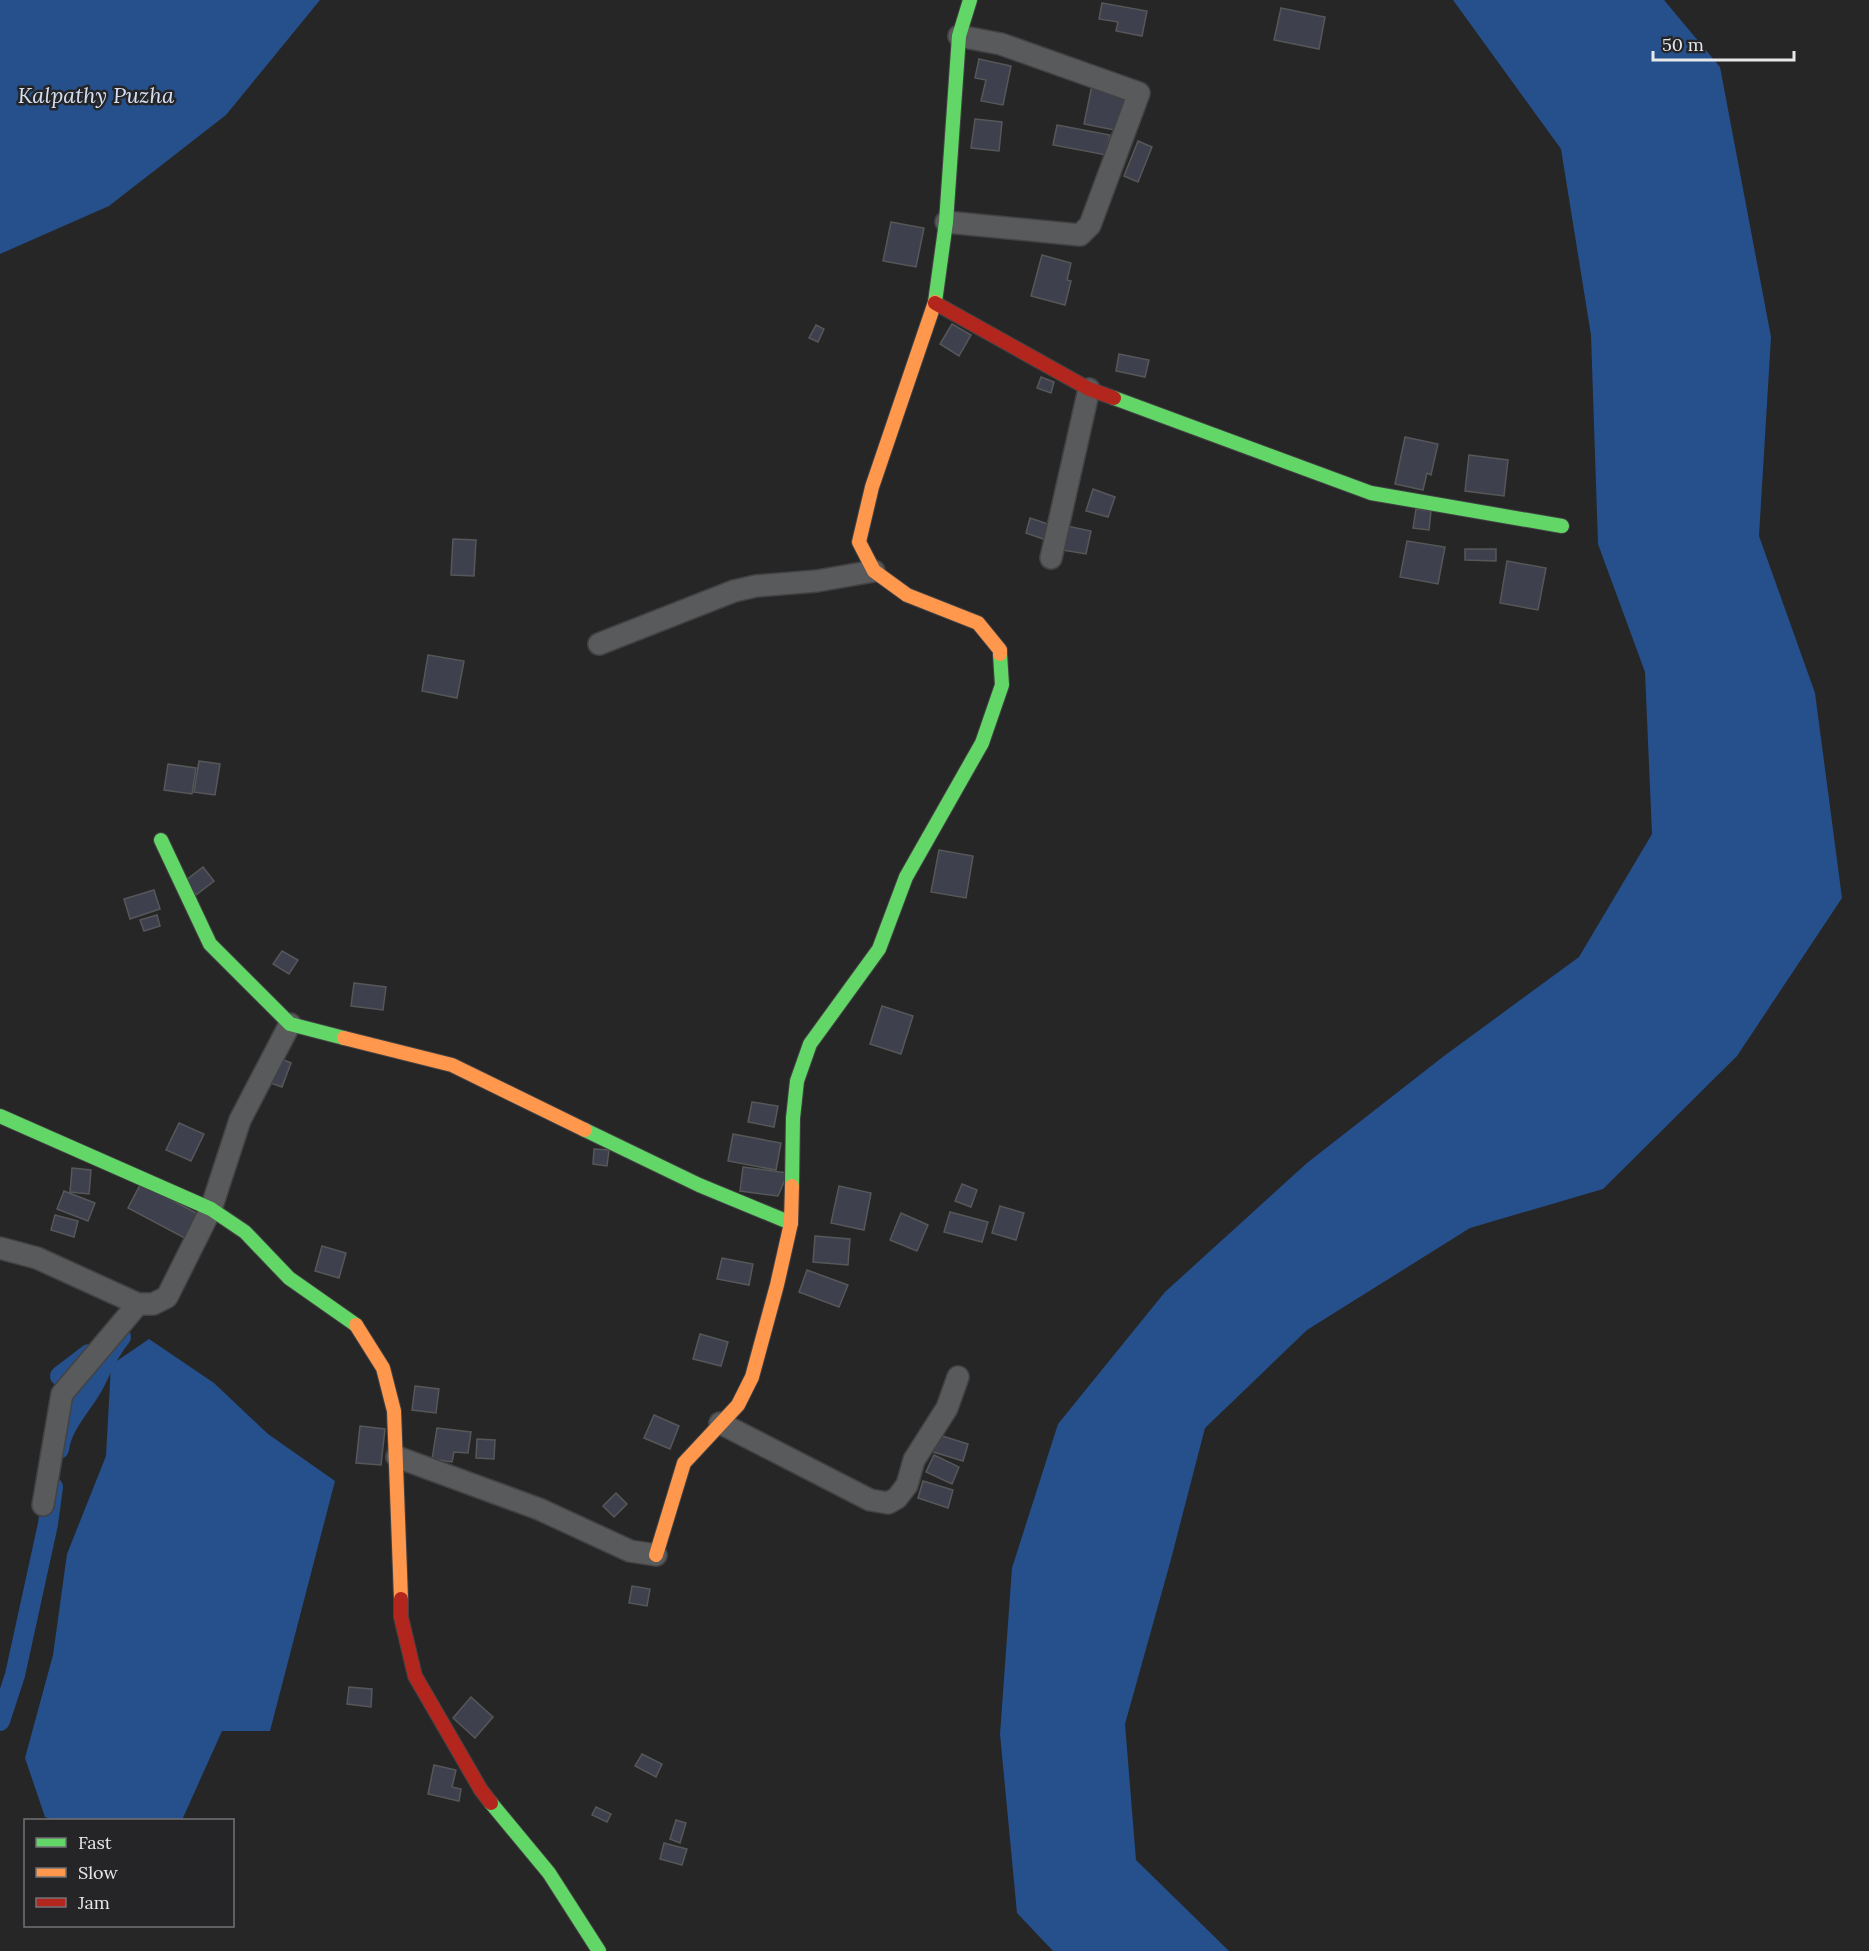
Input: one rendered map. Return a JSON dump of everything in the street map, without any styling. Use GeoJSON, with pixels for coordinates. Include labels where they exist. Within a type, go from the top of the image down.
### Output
{"type":"FeatureCollection","features":[{"type":"Feature","properties":{"kind":"street"},"geometry":{"type":"LineString","coordinates":[[398,1457],[539,1509],[630,1551],[656,1555],[684,1463],[738,1405],[752,1377],[791,1223],[794,1108],[797,1081],[810,1044],[879,949],[906,877],[982,743],[1002,686],[1000,650],[978,623],[907,595],[874,571],[859,542],[872,487],[935,303],[946,222],[958,36],[969,0]]}},
{"type":"Feature","properties":{"kind":"street"},"geometry":{"type":"LineString","coordinates":[[946,222],[1080,235],[1090,225],[1139,93],[1001,44],[958,36]]}},
{"type":"Feature","properties":{"kind":"street"},"geometry":{"type":"LineString","coordinates":[[935,303],[1089,389],[1371,493],[1562,526]]}},
{"type":"Feature","properties":{"kind":"street"},"geometry":{"type":"LineString","coordinates":[[1051,558],[1089,389]]}},
{"type":"Feature","properties":{"kind":"street"},"geometry":{"type":"LineString","coordinates":[[599,644],[734,591],[756,586],[817,581],[874,571]]}},
{"type":"Feature","properties":{"kind":"street"},"geometry":{"type":"LineString","coordinates":[[161,840],[210,945],[290,1024],[452,1065],[699,1185],[791,1223]]}},
{"type":"Feature","properties":{"kind":"street"},"geometry":{"type":"LineString","coordinates":[[0,1248],[37,1258],[138,1304],[153,1304],[167,1297],[211,1209],[240,1120],[290,1024]]}},
{"type":"Feature","properties":{"kind":"street"},"geometry":{"type":"LineString","coordinates":[[0,1116],[211,1209],[245,1232],[289,1278],[356,1325],[383,1368],[394,1411],[398,1457],[401,1617],[415,1676],[481,1790],[549,1873],[599,1951]]}},
{"type":"Feature","properties":{"kind":"street"},"geometry":{"type":"LineString","coordinates":[[43,1505],[62,1394],[138,1304]]}},
{"type":"Feature","properties":{"kind":"street"},"geometry":{"type":"LineString","coordinates":[[720,1423],[870,1500],[888,1503],[897,1498],[907,1485],[915,1460],[946,1408],[958,1377]]}},
{"type":"Feature","properties":{"kind":"water","name":"Kalpathy Puzha"},"geometry":{"type":"Polygon","coordinates":[[[0,0],[320,0],[226,115],[109,206],[0,254],[0,0]]]}},
{"type":"Feature","properties":{"kind":"water"},"geometry":{"type":"Polygon","coordinates":[[[1453,0],[1664,0],[1720,67],[1771,337],[1759,536],[1815,693],[1842,898],[1737,1056],[1603,1189],[1470,1228],[1307,1330],[1205,1428],[1125,1724],[1136,1860],[1229,1951],[1053,1951],[1017,1913],[1000,1734],[1012,1568],[1058,1424],[1165,1292],[1307,1163],[1444,1056],[1579,957],[1652,834],[1645,672],[1598,544],[1591,335],[1561,149],[1453,0]]]}},
{"type":"Feature","properties":{"kind":"water"},"geometry":{"type":"Polygon","coordinates":[[[149,1339],[214,1383],[268,1434],[335,1481],[270,1731],[222,1731],[182,1819],[50,1819],[45,1817],[25,1758],[53,1655],[67,1554],[106,1456],[111,1365],[149,1339]]]}},
{"type":"Feature","properties":{"kind":"building"},"geometry":{"type":"Polygon","coordinates":[[[1102,3],[1147,11],[1142,36],[1116,31],[1118,22],[1099,19],[1102,3]]]}},
{"type":"Feature","properties":{"kind":"building"},"geometry":{"type":"Polygon","coordinates":[[[1281,8],[1325,17],[1319,49],[1274,40],[1281,8]]]}},
{"type":"Feature","properties":{"kind":"building"},"geometry":{"type":"Polygon","coordinates":[[[979,59],[1011,66],[1003,105],[981,101],[986,80],[975,78],[979,59]]]}},
{"type":"Feature","properties":{"kind":"building"},"geometry":{"type":"Polygon","coordinates":[[[1092,85],[1127,92],[1120,131],[1084,124],[1092,85]]]}},
{"type":"Feature","properties":{"kind":"building"},"geometry":{"type":"Polygon","coordinates":[[[975,119],[1002,122],[999,151],[971,148],[975,119]]]}},
{"type":"Feature","properties":{"kind":"building"},"geometry":{"type":"Polygon","coordinates":[[[1057,125],[1110,135],[1106,155],[1053,145],[1057,125]]]}},
{"type":"Feature","properties":{"kind":"building"},"geometry":{"type":"Polygon","coordinates":[[[1138,141],[1152,147],[1138,182],[1124,176],[1138,141]]]}},
{"type":"Feature","properties":{"kind":"building"},"geometry":{"type":"Polygon","coordinates":[[[891,222],[924,228],[916,267],[883,261],[891,222]]]}},
{"type":"Feature","properties":{"kind":"building"},"geometry":{"type":"Polygon","coordinates":[[[1042,255],[1071,263],[1067,280],[1071,281],[1065,305],[1031,296],[1042,255]]]}},
{"type":"Feature","properties":{"kind":"building"},"geometry":{"type":"Polygon","coordinates":[[[952,324],[971,335],[959,356],[940,344],[952,324]]]}},
{"type":"Feature","properties":{"kind":"building"},"geometry":{"type":"Polygon","coordinates":[[[816,325],[824,329],[818,342],[809,338],[816,325]]]}},
{"type":"Feature","properties":{"kind":"building"},"geometry":{"type":"Polygon","coordinates":[[[1119,354],[1149,360],[1145,377],[1116,371],[1119,354]]]}},
{"type":"Feature","properties":{"kind":"building"},"geometry":{"type":"Polygon","coordinates":[[[1041,377],[1054,382],[1051,393],[1037,388],[1041,377]]]}},
{"type":"Feature","properties":{"kind":"building"},"geometry":{"type":"Polygon","coordinates":[[[1405,437],[1438,444],[1431,475],[1427,473],[1423,490],[1395,484],[1405,437]]]}},
{"type":"Feature","properties":{"kind":"building"},"geometry":{"type":"Polygon","coordinates":[[[1469,455],[1508,460],[1504,496],[1465,491],[1469,455]]]}},
{"type":"Feature","properties":{"kind":"building"},"geometry":{"type":"Polygon","coordinates":[[[1093,489],[1115,497],[1108,517],[1086,511],[1093,489]]]}},
{"type":"Feature","properties":{"kind":"building"},"geometry":{"type":"Polygon","coordinates":[[[1416,509],[1431,511],[1429,530],[1413,528],[1416,509]]]}},
{"type":"Feature","properties":{"kind":"building"},"geometry":{"type":"Polygon","coordinates":[[[1030,518],[1051,525],[1046,540],[1026,533],[1030,518]]]}},
{"type":"Feature","properties":{"kind":"building"},"geometry":{"type":"Polygon","coordinates":[[[1067,526],[1091,531],[1086,554],[1062,550],[1067,526]]]}},
{"type":"Feature","properties":{"kind":"building"},"geometry":{"type":"Polygon","coordinates":[[[453,539],[476,540],[474,576],[451,575],[453,539]]]}},
{"type":"Feature","properties":{"kind":"building"},"geometry":{"type":"Polygon","coordinates":[[[1407,541],[1445,547],[1438,584],[1400,577],[1407,541]]]}},
{"type":"Feature","properties":{"kind":"building"},"geometry":{"type":"Polygon","coordinates":[[[1465,549],[1496,549],[1496,561],[1465,560],[1465,549]]]}},
{"type":"Feature","properties":{"kind":"building"},"geometry":{"type":"Polygon","coordinates":[[[1507,561],[1546,568],[1538,610],[1500,603],[1507,561]]]}},
{"type":"Feature","properties":{"kind":"building"},"geometry":{"type":"Polygon","coordinates":[[[428,655],[464,661],[457,698],[422,691],[428,655]]]}},
{"type":"Feature","properties":{"kind":"building"},"geometry":{"type":"Polygon","coordinates":[[[199,761],[220,764],[215,795],[194,792],[199,761]]]}},
{"type":"Feature","properties":{"kind":"building"},"geometry":{"type":"Polygon","coordinates":[[[168,764],[196,768],[192,794],[164,790],[168,764]]]}},
{"type":"Feature","properties":{"kind":"building"},"geometry":{"type":"Polygon","coordinates":[[[939,850],[973,856],[966,898],[931,892],[939,850]]]}},
{"type":"Feature","properties":{"kind":"building"},"geometry":{"type":"Polygon","coordinates":[[[203,867],[214,881],[196,895],[185,881],[203,867]]]}},
{"type":"Feature","properties":{"kind":"building"},"geometry":{"type":"Polygon","coordinates":[[[154,890],[160,909],[130,919],[124,899],[154,890]]]}},
{"type":"Feature","properties":{"kind":"building"},"geometry":{"type":"Polygon","coordinates":[[[157,915],[160,926],[144,931],[140,920],[157,915]]]}},
{"type":"Feature","properties":{"kind":"building"},"geometry":{"type":"Polygon","coordinates":[[[282,951],[298,960],[289,974],[273,964],[282,951]]]}},
{"type":"Feature","properties":{"kind":"building"},"geometry":{"type":"Polygon","coordinates":[[[354,983],[386,987],[383,1010],[351,1006],[354,983]]]}},
{"type":"Feature","properties":{"kind":"building"},"geometry":{"type":"Polygon","coordinates":[[[882,1006],[913,1016],[901,1054],[870,1044],[882,1006]]]}},
{"type":"Feature","properties":{"kind":"building"},"geometry":{"type":"Polygon","coordinates":[[[274,1056],[291,1063],[282,1087],[265,1081],[274,1056]]]}},
{"type":"Feature","properties":{"kind":"building"},"geometry":{"type":"Polygon","coordinates":[[[752,1102],[778,1106],[774,1127],[748,1122],[752,1102]]]}},
{"type":"Feature","properties":{"kind":"building"},"geometry":{"type":"Polygon","coordinates":[[[179,1123],[204,1134],[191,1161],[166,1150],[179,1123]]]}},
{"type":"Feature","properties":{"kind":"building"},"geometry":{"type":"Polygon","coordinates":[[[733,1134],[781,1143],[776,1170],[728,1161],[733,1134]]]}},
{"type":"Feature","properties":{"kind":"building"},"geometry":{"type":"Polygon","coordinates":[[[594,1149],[609,1150],[607,1166],[593,1164],[594,1149]]]}},
{"type":"Feature","properties":{"kind":"building"},"geometry":{"type":"Polygon","coordinates":[[[743,1167],[788,1173],[778,1196],[740,1191],[743,1167]]]}},
{"type":"Feature","properties":{"kind":"building"},"geometry":{"type":"Polygon","coordinates":[[[72,1168],[91,1170],[89,1194],[70,1192],[72,1168]]]}},
{"type":"Feature","properties":{"kind":"building"},"geometry":{"type":"Polygon","coordinates":[[[141,1183],[207,1219],[194,1243],[128,1208],[141,1183]]]}},
{"type":"Feature","properties":{"kind":"building"},"geometry":{"type":"Polygon","coordinates":[[[962,1184],[977,1190],[971,1207],[955,1201],[962,1184]]]}},
{"type":"Feature","properties":{"kind":"building"},"geometry":{"type":"Polygon","coordinates":[[[839,1186],[871,1193],[864,1230],[831,1223],[839,1186]]]}},
{"type":"Feature","properties":{"kind":"building"},"geometry":{"type":"Polygon","coordinates":[[[64,1191],[95,1203],[88,1221],[57,1209],[64,1191]]]}},
{"type":"Feature","properties":{"kind":"building"},"geometry":{"type":"Polygon","coordinates":[[[1000,1206],[1024,1213],[1016,1240],[992,1233],[1000,1206]]]}},
{"type":"Feature","properties":{"kind":"building"},"geometry":{"type":"Polygon","coordinates":[[[950,1212],[988,1222],[982,1242],[944,1232],[950,1212]]]}},
{"type":"Feature","properties":{"kind":"building"},"geometry":{"type":"Polygon","coordinates":[[[901,1213],[928,1225],[917,1251],[890,1240],[901,1213]]]}},
{"type":"Feature","properties":{"kind":"building"},"geometry":{"type":"Polygon","coordinates":[[[55,1215],[78,1221],[74,1237],[51,1230],[55,1215]]]}},
{"type":"Feature","properties":{"kind":"building"},"geometry":{"type":"Polygon","coordinates":[[[815,1236],[850,1239],[848,1265],[813,1262],[815,1236]]]}},
{"type":"Feature","properties":{"kind":"building"},"geometry":{"type":"Polygon","coordinates":[[[322,1246],[346,1253],[339,1278],[315,1271],[322,1246]]]}},
{"type":"Feature","properties":{"kind":"building"},"geometry":{"type":"Polygon","coordinates":[[[722,1258],[753,1264],[749,1285],[717,1279],[722,1258]]]}},
{"type":"Feature","properties":{"kind":"building"},"geometry":{"type":"Polygon","coordinates":[[[807,1270],[848,1285],[839,1307],[799,1292],[807,1270]]]}},
{"type":"Feature","properties":{"kind":"building"},"geometry":{"type":"Polygon","coordinates":[[[700,1334],[728,1342],[721,1366],[693,1359],[700,1334]]]}},
{"type":"Feature","properties":{"kind":"building"},"geometry":{"type":"Polygon","coordinates":[[[415,1386],[439,1389],[436,1413],[412,1410],[415,1386]]]}},
{"type":"Feature","properties":{"kind":"building"},"geometry":{"type":"Polygon","coordinates":[[[654,1415],[679,1426],[670,1449],[644,1438],[654,1415]]]}},
{"type":"Feature","properties":{"kind":"building"},"geometry":{"type":"Polygon","coordinates":[[[360,1426],[385,1429],[381,1465],[356,1463],[360,1426]]]}},
{"type":"Feature","properties":{"kind":"building"},"geometry":{"type":"Polygon","coordinates":[[[437,1428],[471,1432],[468,1453],[454,1452],[452,1462],[432,1459],[437,1428]]]}},
{"type":"Feature","properties":{"kind":"building"},"geometry":{"type":"Polygon","coordinates":[[[936,1434],[968,1444],[963,1461],[930,1451],[936,1434]]]}},
{"type":"Feature","properties":{"kind":"building"},"geometry":{"type":"Polygon","coordinates":[[[477,1439],[495,1440],[494,1459],[476,1458],[477,1439]]]}},
{"type":"Feature","properties":{"kind":"building"},"geometry":{"type":"Polygon","coordinates":[[[934,1455],[959,1467],[952,1484],[926,1472],[934,1455]]]}},
{"type":"Feature","properties":{"kind":"building"},"geometry":{"type":"Polygon","coordinates":[[[923,1481],[953,1490],[948,1508],[918,1498],[923,1481]]]}},
{"type":"Feature","properties":{"kind":"building"},"geometry":{"type":"Polygon","coordinates":[[[616,1493],[627,1504],[614,1517],[603,1506],[616,1493]]]}},
{"type":"Feature","properties":{"kind":"building"},"geometry":{"type":"Polygon","coordinates":[[[632,1586],[650,1589],[647,1606],[629,1603],[632,1586]]]}},
{"type":"Feature","properties":{"kind":"building"},"geometry":{"type":"Polygon","coordinates":[[[349,1687],[372,1689],[371,1707],[347,1704],[349,1687]]]}},
{"type":"Feature","properties":{"kind":"building"},"geometry":{"type":"Polygon","coordinates":[[[471,1697],[493,1717],[475,1738],[453,1718],[471,1697]]]}},
{"type":"Feature","properties":{"kind":"building"},"geometry":{"type":"Polygon","coordinates":[[[642,1754],[662,1764],[656,1777],[635,1766],[642,1754]]]}},
{"type":"Feature","properties":{"kind":"building"},"geometry":{"type":"Polygon","coordinates":[[[434,1765],[456,1770],[452,1787],[461,1789],[459,1801],[428,1794],[434,1765]]]}},
{"type":"Feature","properties":{"kind":"building"},"geometry":{"type":"Polygon","coordinates":[[[596,1807],[611,1814],[607,1822],[592,1815],[596,1807]]]}},
{"type":"Feature","properties":{"kind":"building"},"geometry":{"type":"Polygon","coordinates":[[[676,1820],[686,1823],[680,1843],[670,1839],[676,1820]]]}},
{"type":"Feature","properties":{"kind":"building"},"geometry":{"type":"Polygon","coordinates":[[[664,1843],[687,1849],[682,1865],[660,1859],[664,1843]]]}},
{"type":"Feature","properties":{"kind":"waterway"},"geometry":{"type":"LineString","coordinates":[[59,1449],[68,1424],[121,1337]]}},
{"type":"Feature","properties":{"kind":"waterway"},"geometry":{"type":"LineString","coordinates":[[60,1376],[89,1354]]}},
{"type":"Feature","properties":{"kind":"waterway"},"geometry":{"type":"LineString","coordinates":[[0,1721],[15,1675],[48,1524],[53,1487]]}},
{"type":"Feature","properties":{"kind":"traffic: fast"},"geometry":{"type":"LineString","coordinates":[[935,302],[946,222],[959,36],[970,0]]}},
{"type":"Feature","properties":{"kind":"traffic: fast"},"geometry":{"type":"LineString","coordinates":[[1114,398],[1371,493],[1562,526]]}},
{"type":"Feature","properties":{"kind":"traffic: fast"},"geometry":{"type":"LineString","coordinates":[[792,1186],[793,1118],[797,1081],[810,1044],[879,949],[906,877],[982,743],[1002,685],[1000,654]]}},
{"type":"Feature","properties":{"kind":"traffic: fast"},"geometry":{"type":"LineString","coordinates":[[161,840],[210,944],[290,1024],[344,1038]]}},
{"type":"Feature","properties":{"kind":"traffic: fast"},"geometry":{"type":"LineString","coordinates":[[0,1116],[211,1209],[245,1232],[289,1278],[356,1325]]}},
{"type":"Feature","properties":{"kind":"traffic: fast"},"geometry":{"type":"LineString","coordinates":[[585,1130],[699,1185],[791,1223]]}},
{"type":"Feature","properties":{"kind":"traffic: fast"},"geometry":{"type":"LineString","coordinates":[[491,1803],[549,1873],[599,1951]]}},
{"type":"Feature","properties":{"kind":"traffic: slow"},"geometry":{"type":"LineString","coordinates":[[935,302],[872,487],[859,542],[874,571],[907,595],[978,623],[1000,650],[1000,654]]}},
{"type":"Feature","properties":{"kind":"traffic: slow"},"geometry":{"type":"LineString","coordinates":[[344,1038],[452,1065],[585,1130]]}},
{"type":"Feature","properties":{"kind":"traffic: slow"},"geometry":{"type":"LineString","coordinates":[[656,1555],[684,1463],[738,1405],[752,1377],[791,1223],[792,1186]]}},
{"type":"Feature","properties":{"kind":"traffic: slow"},"geometry":{"type":"LineString","coordinates":[[356,1325],[383,1368],[394,1411],[401,1599]]}},
{"type":"Feature","properties":{"kind":"traffic: jam"},"geometry":{"type":"LineString","coordinates":[[935,303],[1089,389],[1114,398]]}},
{"type":"Feature","properties":{"kind":"traffic: jam"},"geometry":{"type":"LineString","coordinates":[[401,1599],[401,1617],[415,1676],[481,1790],[491,1803]]}}]}
